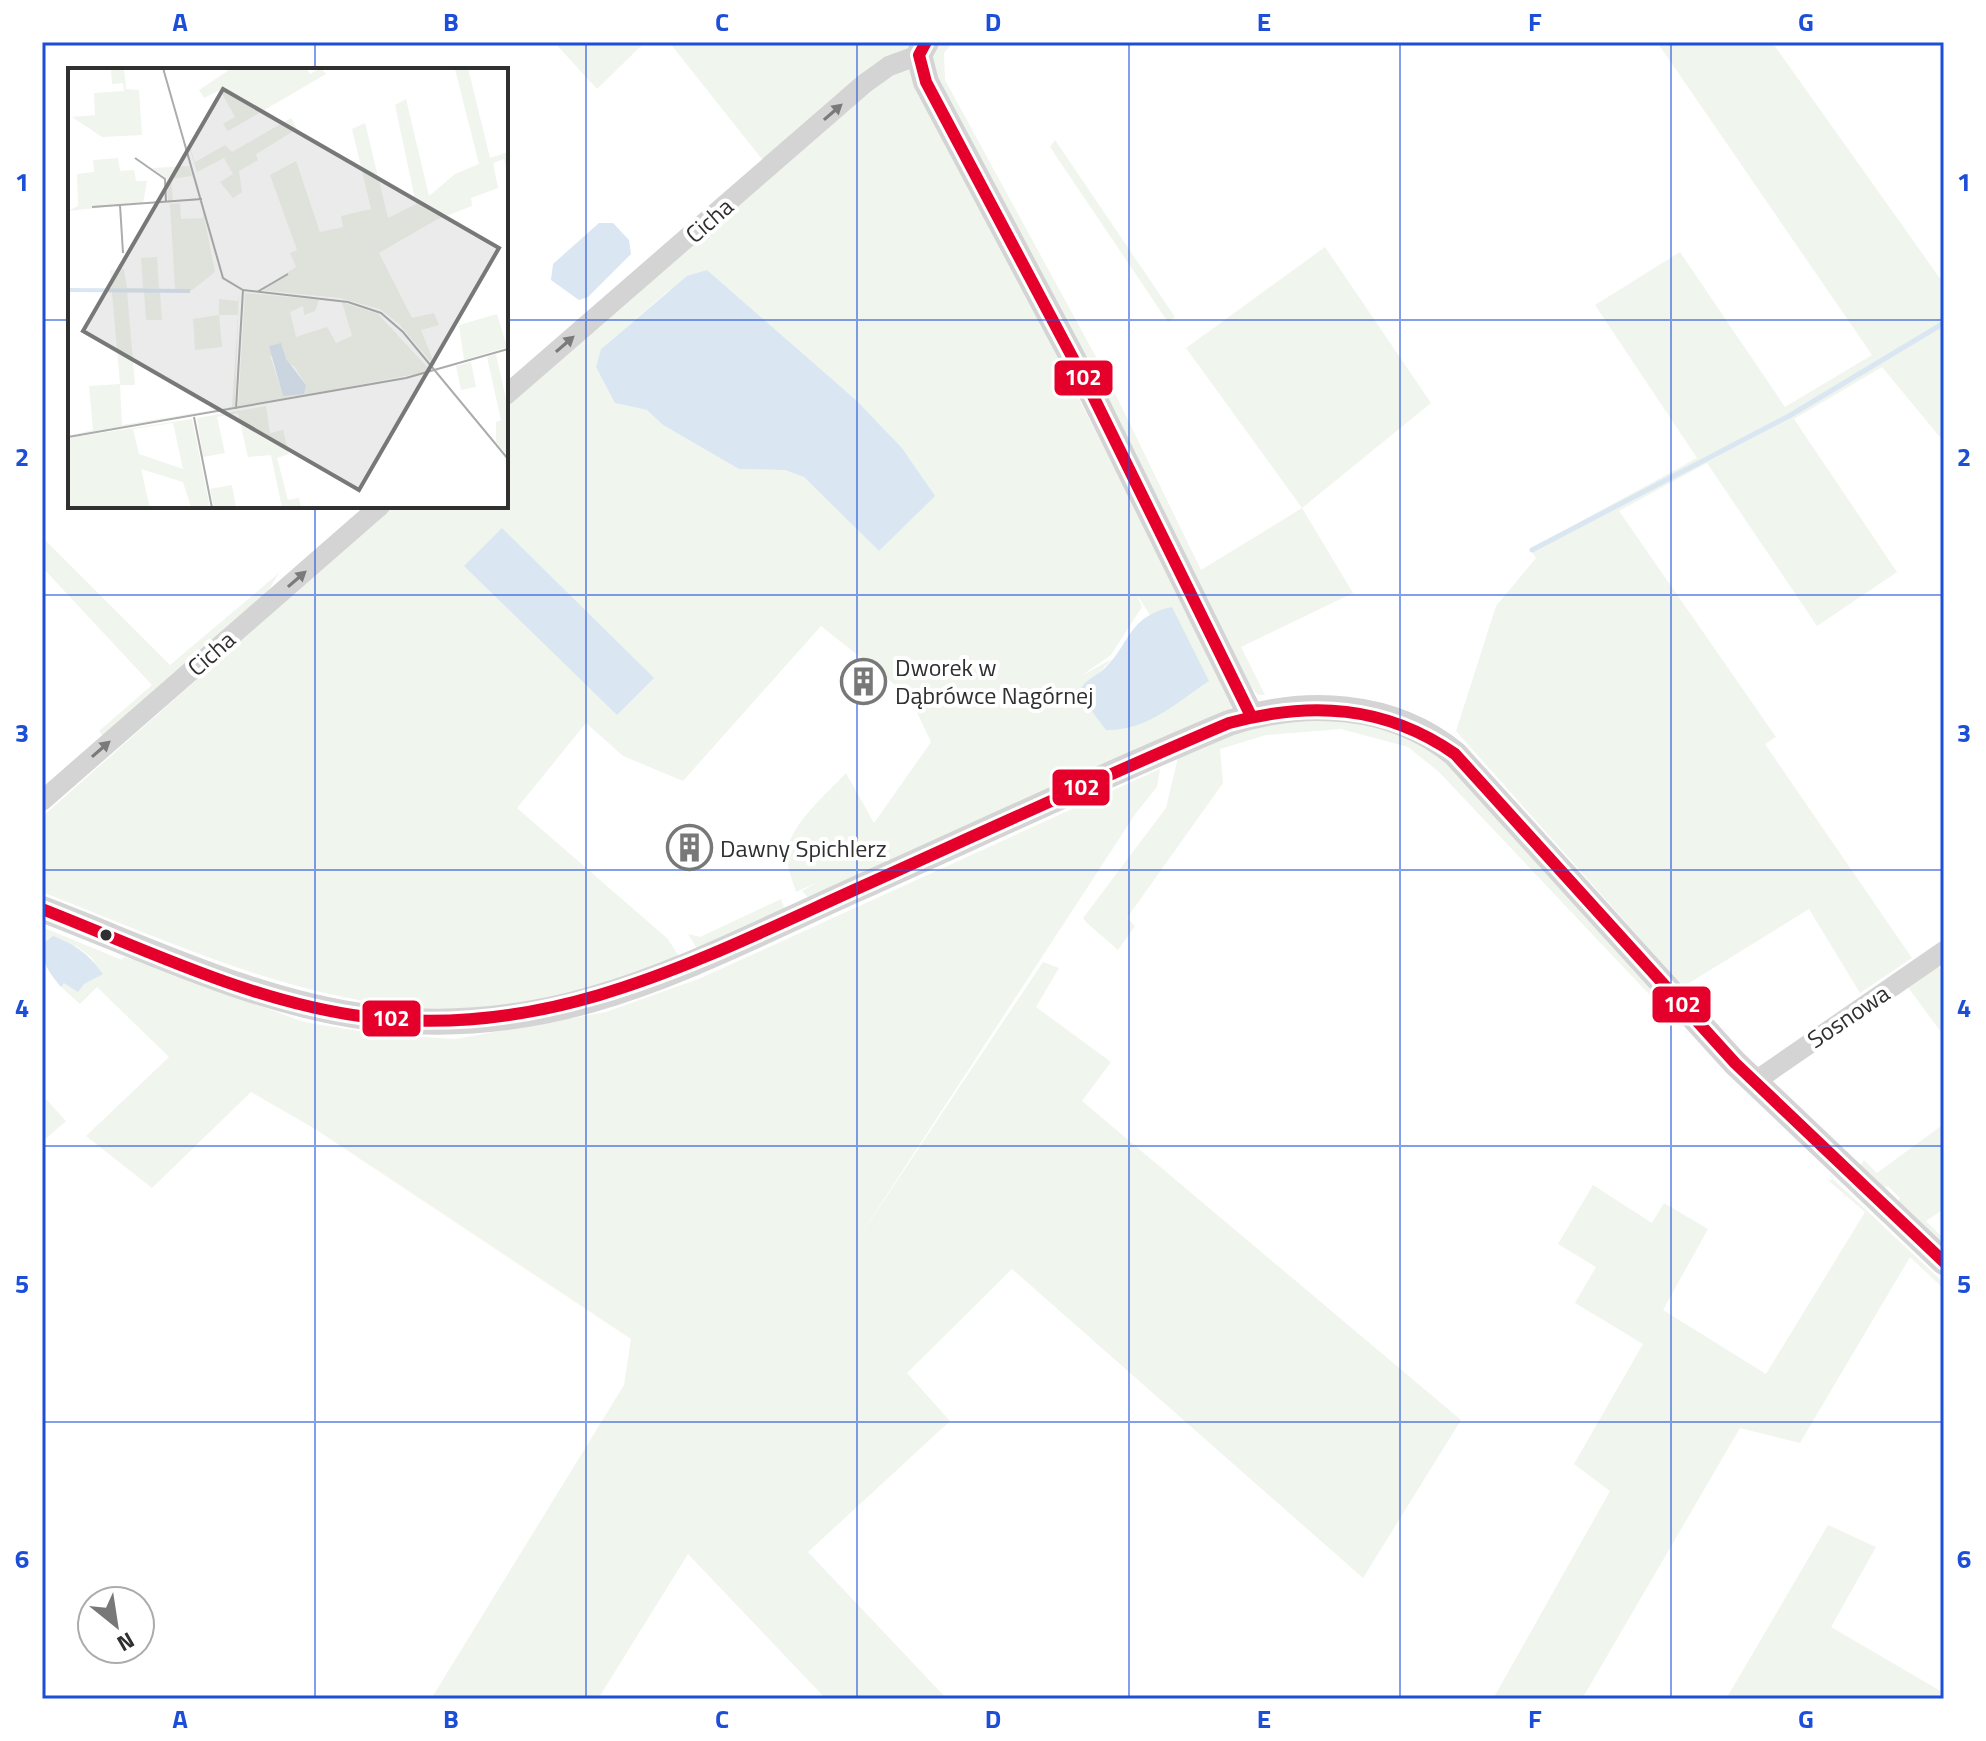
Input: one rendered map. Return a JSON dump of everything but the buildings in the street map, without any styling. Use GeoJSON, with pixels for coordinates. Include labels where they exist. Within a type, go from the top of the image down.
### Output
{"type":"FeatureCollection","features":[{"type":"Feature","properties":{"kind":"street","name":"Cicha"},"geometry":{"type":"LineString","coordinates":[[508,393],[864,84],[889,66],[922,49]]}},
{"type":"Feature","properties":{"kind":"street"},"geometry":{"type":"LineString","coordinates":[[922,49],[926,82],[1094,398],[1251,716]]}},
{"type":"Feature","properties":{"kind":"street","name":"Cicha"},"geometry":{"type":"LineString","coordinates":[[42,801],[378,508]]}},
{"type":"Feature","properties":{"kind":"street"},"geometry":{"type":"LineString","coordinates":[[42,909],[239,983],[328,1009],[432,1022],[494,1021],[541,1014],[615,994],[681,969],[1138,763],[1251,716],[1304,708],[1375,714],[1419,729],[1438,741],[1474,774],[1623,942],[1754,1082],[1944,1262]]}},
{"type":"Feature","properties":{"kind":"street","name":"Sosnowa"},"geometry":{"type":"LineString","coordinates":[[1754,1082],[1944,951]]}},
{"type":"Feature","properties":{"kind":"shaded area"},"geometry":{"type":"Polygon","coordinates":[[[554,42],[645,42],[597,89],[554,42]]]}},
{"type":"Feature","properties":{"kind":"shaded area"},"geometry":{"type":"Polygon","coordinates":[[[669,42],[915,42],[765,163],[669,42]]]}},
{"type":"Feature","properties":{"kind":"shaded area"},"geometry":{"type":"Polygon","coordinates":[[[937,42],[953,42],[944,53],[945,80],[1108,379],[1201,570],[1302,508],[1353,593],[1241,647],[1265,695],[1258,695],[1250,686],[932,72],[932,49],[937,42]]]}},
{"type":"Feature","properties":{"kind":"shaded area"},"geometry":{"type":"Polygon","coordinates":[[[1657,42],[1772,42],[1944,284],[1944,442],[1882,367],[1794,419],[1897,572],[1817,626],[1707,463],[1619,511],[1776,737],[1765,744],[1912,958],[1860,993],[1809,909],[1686,985],[1714,1015],[1711,1018],[1456,731],[1496,606],[1536,558],[1530,549],[1697,458],[1595,305],[1680,252],[1785,407],[1872,355],[1657,42]]]}},
{"type":"Feature","properties":{"kind":"shaded area"},"geometry":{"type":"Polygon","coordinates":[[[910,68],[1233,701],[1231,710],[811,901],[802,891],[818,882],[796,892],[787,859],[789,844],[801,821],[846,773],[874,823],[931,742],[909,696],[821,626],[683,781],[623,756],[586,723],[517,808],[668,939],[681,960],[625,979],[538,1001],[450,1009],[397,1006],[345,997],[242,969],[42,892],[42,817],[390,508],[508,508],[508,406],[893,70],[910,68]],[[707,270],[667,292],[601,349],[615,403],[647,410],[663,425],[739,469],[785,470],[804,477],[879,551],[934,496],[902,448],[857,401],[707,270]],[[1137,595],[1142,607],[1111,655],[1081,676],[1112,659],[1079,694],[1172,607],[1150,615],[1137,595]]]}},
{"type":"Feature","properties":{"kind":"shaded area"},"geometry":{"type":"Polygon","coordinates":[[[1055,140],[1175,317],[1168,322],[1050,147],[1055,140]]]}},
{"type":"Feature","properties":{"kind":"shaded area"},"geometry":{"type":"Polygon","coordinates":[[[599,223],[613,223],[629,240],[631,254],[588,297],[579,300],[551,280],[553,264],[599,223]]]}},
{"type":"Feature","properties":{"kind":"shaded area"},"geometry":{"type":"Polygon","coordinates":[[[1325,247],[1431,403],[1302,508],[1186,348],[1325,247]]]}},
{"type":"Feature","properties":{"kind":"shaded area"},"geometry":{"type":"Polygon","coordinates":[[[707,270],[857,401],[902,448],[935,496],[879,551],[804,477],[785,470],[739,469],[663,425],[647,410],[615,403],[596,367],[601,349],[687,276],[707,270]]]}},
{"type":"Feature","properties":{"kind":"shaded area"},"geometry":{"type":"Polygon","coordinates":[[[502,528],[654,678],[617,715],[464,566],[502,528]]]}},
{"type":"Feature","properties":{"kind":"shaded area"},"geometry":{"type":"Polygon","coordinates":[[[42,537],[170,665],[279,573],[267,592],[103,737],[99,731],[152,685],[42,567],[42,537]]]}},
{"type":"Feature","properties":{"kind":"shaded area"},"geometry":{"type":"Polygon","coordinates":[[[1172,607],[1209,681],[1148,721],[1106,730],[1079,694],[1081,689],[1113,659],[1138,624],[1157,611],[1172,607]]]}},
{"type":"Feature","properties":{"kind":"shaded area"},"geometry":{"type":"Polygon","coordinates":[[[1339,719],[1398,730],[1445,760],[1687,1022],[1680,1027],[1439,772],[1408,747],[1341,729],[1266,735],[1220,749],[1223,783],[1127,918],[1135,926],[1118,950],[1083,918],[1166,808],[1179,753],[1255,724],[1339,719]]]}},
{"type":"Feature","properties":{"kind":"shaded area"},"geometry":{"type":"Polygon","coordinates":[[[1160,769],[1157,787],[1136,813],[852,1248],[1043,962],[1059,968],[1036,1007],[1111,1062],[1082,1101],[1461,1420],[1363,1578],[1012,1269],[907,1373],[950,1421],[808,1552],[947,1699],[826,1699],[688,1554],[598,1699],[431,1699],[624,1385],[631,1339],[315,1129],[251,1092],[152,1188],[86,1136],[169,1057],[97,987],[80,1004],[61,987],[63,983],[83,984],[102,973],[91,957],[76,946],[42,954],[42,927],[122,960],[123,957],[137,960],[304,1022],[376,1034],[455,1039],[606,1012],[701,978],[1160,769]]]}},
{"type":"Feature","properties":{"kind":"shaded area"},"geometry":{"type":"Polygon","coordinates":[[[781,899],[786,913],[699,952],[688,934],[700,937],[781,899]]]}},
{"type":"Feature","properties":{"kind":"shaded area"},"geometry":{"type":"Polygon","coordinates":[[[53,936],[81,951],[103,974],[84,984],[78,992],[64,983],[61,987],[50,972],[44,956],[44,943],[53,936]]]}},
{"type":"Feature","properties":{"kind":"shaded area"},"geometry":{"type":"Polygon","coordinates":[[[1930,964],[1934,969],[1938,966],[1944,975],[1944,1036],[1907,986],[1773,1080],[1770,1076],[1930,964]]]}},
{"type":"Feature","properties":{"kind":"shaded area"},"geometry":{"type":"Polygon","coordinates":[[[42,1095],[66,1121],[42,1142],[42,1095]]]}},
{"type":"Feature","properties":{"kind":"shaded area"},"geometry":{"type":"Polygon","coordinates":[[[1944,1124],[1944,1209],[1926,1221],[1944,1239],[1944,1247],[1896,1205],[1900,1198],[1888,1186],[1879,1190],[1858,1170],[1864,1160],[1877,1173],[1944,1124]]]}},
{"type":"Feature","properties":{"kind":"shaded area"},"geometry":{"type":"Polygon","coordinates":[[[1833,1179],[1944,1283],[1944,1289],[1910,1257],[1800,1443],[1740,1428],[1582,1699],[1493,1699],[1610,1491],[1574,1464],[1643,1344],[1575,1303],[1596,1267],[1558,1244],[1593,1185],[1652,1223],[1664,1203],[1708,1229],[1663,1310],[1766,1374],[1865,1212],[1829,1181],[1833,1179]]]}},
{"type":"Feature","properties":{"kind":"shaded area"},"geometry":{"type":"Polygon","coordinates":[[[1828,1525],[1876,1547],[1831,1627],[1944,1693],[1944,1699],[1726,1699],[1828,1525]]]}},
{"type":"Feature","properties":{"kind":"waterway"},"geometry":{"type":"LineString","coordinates":[[1532,550],[1789,416],[1944,323]]}},
{"type":"Feature","properties":{"kind":"transit line","name":"102"},"geometry":{"type":"LineString","coordinates":[[926,42],[919,55],[926,82],[1094,398],[1251,716]]}},
{"type":"Feature","properties":{"kind":"transit line","name":"102"},"geometry":{"type":"LineString","coordinates":[[42,909],[202,973],[283,1000],[325,1010],[367,1017],[434,1021],[499,1016],[562,1005],[623,988],[683,966],[1229,723],[1259,716],[1318,710],[1374,717],[1402,725],[1455,754],[1735,1063],[1944,1262]]}},
{"type":"Feature","properties":{"kind":"place","name":"Dworek w Dąbrówce Nagórnej"},"geometry":{"type":"Point","coordinates":[864,681]}},
{"type":"Feature","properties":{"kind":"place","name":"Dawny Spichlerz"},"geometry":{"type":"Point","coordinates":[689,848]}}]}
